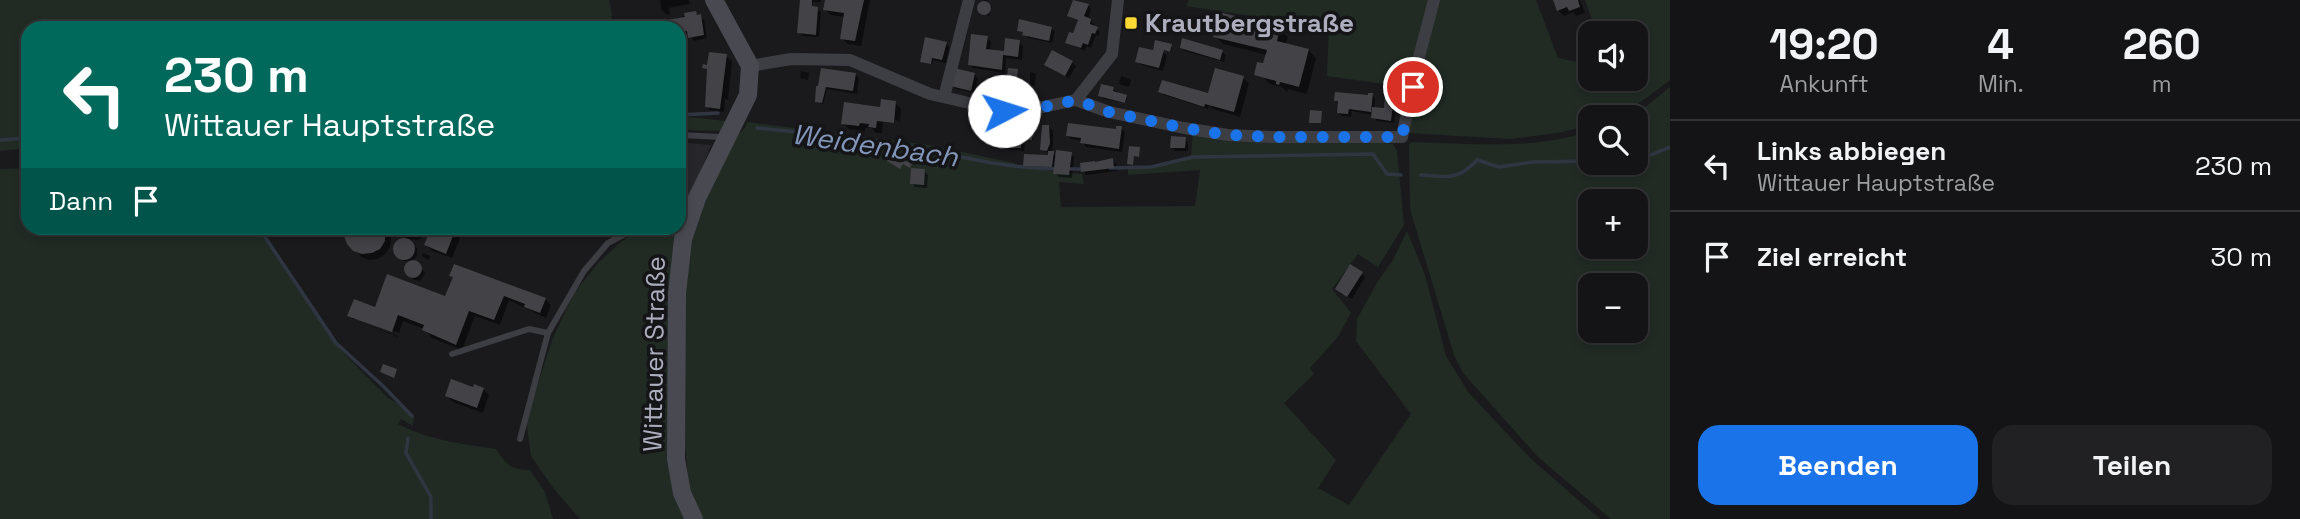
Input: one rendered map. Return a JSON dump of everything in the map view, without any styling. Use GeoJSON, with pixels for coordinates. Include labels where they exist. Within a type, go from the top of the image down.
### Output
{"type":"FeatureCollection","features":[{"type":"Feature","properties":{"kind":"street"},"geometry":{"type":"LineString","coordinates":[[714,0],[750,66],[791,60],[850,60],[930,94],[1004,111],[1076,100],[1109,112],[1184,128],[1228,135],[1273,137],[1402,137],[1434,0]]}},
{"type":"Feature","properties":{"kind":"street"},"geometry":{"type":"LineString","coordinates":[[944,97],[969,0]]}},
{"type":"Feature","properties":{"kind":"street"},"geometry":{"type":"LineString","coordinates":[[1076,100],[1112,54],[1118,0]]}},
{"type":"Feature","properties":{"kind":"street","name":"Wittauer Straße"},"geometry":{"type":"LineString","coordinates":[[686,230],[697,198],[748,95],[750,66]]}},
{"type":"Feature","properties":{"kind":"street","name":"Wittauer Straße"},"geometry":{"type":"LineString","coordinates":[[684,235],[677,308],[677,459],[682,493],[694,519]]}},
{"type":"Feature","properties":{"kind":"lane"},"geometry":{"type":"LineString","coordinates":[[686,135],[729,138]]}},
{"type":"Feature","properties":{"kind":"lane"},"geometry":{"type":"LineString","coordinates":[[686,201],[697,198]]}},
{"type":"Feature","properties":{"kind":"lane"},"geometry":{"type":"LineString","coordinates":[[520,439],[548,333],[584,271],[608,243],[623,235]]}},
{"type":"Feature","properties":{"kind":"lane"},"geometry":{"type":"LineString","coordinates":[[452,354],[528,329],[548,333]]}},
{"type":"Feature","properties":{"kind":"shaded area"},"geometry":{"type":"Polygon","coordinates":[[[0,0],[609,0],[611,21],[21,21],[21,149],[0,151],[0,0]]]}},
{"type":"Feature","properties":{"kind":"shaded area"},"geometry":{"type":"Polygon","coordinates":[[[1189,0],[1430,0],[1406,87],[1327,76],[1329,28],[1186,6],[1189,0]]]}},
{"type":"Feature","properties":{"kind":"shaded area"},"geometry":{"type":"Polygon","coordinates":[[[1439,0],[1536,0],[1558,58],[1578,62],[1578,91],[1648,91],[1648,21],[1593,21],[1585,0],[1670,0],[1670,80],[1634,105],[1578,105],[1578,128],[1511,139],[1405,133],[1439,0]]]}},
{"type":"Feature","properties":{"kind":"shaded area"},"geometry":{"type":"Polygon","coordinates":[[[1670,87],[1670,519],[1611,519],[1538,457],[1463,373],[1454,355],[1410,209],[1409,144],[1412,142],[1525,143],[1578,135],[1578,175],[1648,175],[1648,105],[1670,87]]]}},
{"type":"Feature","properties":{"kind":"shaded area"},"geometry":{"type":"Polygon","coordinates":[[[686,117],[726,121],[723,131],[686,130],[686,117]]]}},
{"type":"Feature","properties":{"kind":"shaded area"},"geometry":{"type":"Polygon","coordinates":[[[747,122],[930,145],[1014,163],[1020,168],[1082,174],[1084,184],[1059,182],[1061,207],[1195,206],[1200,170],[1128,175],[1128,167],[1151,166],[1191,156],[1193,133],[1393,144],[1397,151],[1404,225],[1378,267],[1358,254],[1332,289],[1351,313],[1337,338],[1310,368],[1314,374],[1284,403],[1336,460],[1318,488],[1349,505],[1411,414],[1356,341],[1357,319],[1392,262],[1407,231],[1425,275],[1446,356],[1468,392],[1530,458],[1600,519],[701,519],[689,490],[683,422],[684,308],[689,241],[731,141],[745,128],[747,122]]]}},
{"type":"Feature","properties":{"kind":"shaded area"},"geometry":{"type":"Polygon","coordinates":[[[686,143],[711,145],[692,194],[686,196],[686,143]]]}},
{"type":"Feature","properties":{"kind":"shaded area"},"geometry":{"type":"Polygon","coordinates":[[[21,168],[21,235],[263,235],[339,348],[387,397],[414,415],[413,426],[401,419],[398,424],[433,438],[496,449],[510,466],[530,470],[545,492],[553,519],[0,519],[0,169],[21,168]]]}},
{"type":"Feature","properties":{"kind":"shaded area"},"geometry":{"type":"Polygon","coordinates":[[[631,235],[682,235],[673,282],[689,519],[580,519],[554,489],[531,456],[526,419],[553,338],[574,293],[599,262],[631,235]]]}},
{"type":"Feature","properties":{"kind":"building"},"geometry":{"type":"Polygon","coordinates":[[[800,0],[812,0],[812,6],[818,7],[816,35],[797,33],[800,0]]]}},
{"type":"Feature","properties":{"kind":"building"},"geometry":{"type":"Polygon","coordinates":[[[825,0],[864,0],[855,41],[840,39],[844,13],[823,10],[825,0]]]}},
{"type":"Feature","properties":{"kind":"building"},"geometry":{"type":"Polygon","coordinates":[[[1073,0],[1089,4],[1084,16],[1091,19],[1090,24],[1098,27],[1095,34],[1092,33],[1088,45],[1083,43],[1081,48],[1065,43],[1078,20],[1067,16],[1073,0]]]}},
{"type":"Feature","properties":{"kind":"building"},"geometry":{"type":"Polygon","coordinates":[[[1553,0],[1578,0],[1580,7],[1569,11],[1567,7],[1557,11],[1553,0]]]}},
{"type":"Feature","properties":{"kind":"building"},"geometry":{"type":"Polygon","coordinates":[[[984,1],[989,3],[989,13],[984,15],[979,13],[977,8],[979,3],[984,1]]]}},
{"type":"Feature","properties":{"kind":"building"},"geometry":{"type":"Polygon","coordinates":[[[696,11],[697,15],[701,14],[704,35],[688,38],[686,21],[666,21],[685,17],[684,13],[696,11]]]}},
{"type":"Feature","properties":{"kind":"building"},"geometry":{"type":"Polygon","coordinates":[[[1219,12],[1280,27],[1277,41],[1309,49],[1299,87],[1280,82],[1279,85],[1276,81],[1254,75],[1257,62],[1263,63],[1267,50],[1213,37],[1219,12]]]}},
{"type":"Feature","properties":{"kind":"building"},"geometry":{"type":"Polygon","coordinates":[[[1019,19],[1052,27],[1049,41],[1022,35],[1023,32],[1017,31],[1019,19]]]}},
{"type":"Feature","properties":{"kind":"building"},"geometry":{"type":"Polygon","coordinates":[[[971,34],[988,36],[986,49],[1004,51],[1005,38],[1020,40],[1018,57],[1003,55],[1002,70],[968,65],[971,34]]]}},
{"type":"Feature","properties":{"kind":"building"},"geometry":{"type":"Polygon","coordinates":[[[925,37],[947,42],[942,60],[932,58],[931,64],[920,62],[925,37]]]}},
{"type":"Feature","properties":{"kind":"building"},"geometry":{"type":"Polygon","coordinates":[[[1182,38],[1223,50],[1220,60],[1180,48],[1182,38]]]}},
{"type":"Feature","properties":{"kind":"building"},"geometry":{"type":"Polygon","coordinates":[[[1155,40],[1172,44],[1170,52],[1164,50],[1159,68],[1135,62],[1139,47],[1153,50],[1155,40]]]}},
{"type":"Feature","properties":{"kind":"building"},"geometry":{"type":"Polygon","coordinates":[[[1052,50],[1073,61],[1065,76],[1044,65],[1052,50]]]}},
{"type":"Feature","properties":{"kind":"building"},"geometry":{"type":"Polygon","coordinates":[[[709,52],[727,54],[720,109],[705,107],[707,69],[702,68],[703,64],[707,65],[709,52]]]}},
{"type":"Feature","properties":{"kind":"building"},"geometry":{"type":"Polygon","coordinates":[[[821,68],[856,73],[853,91],[826,87],[822,103],[815,102],[821,68]]]}},
{"type":"Feature","properties":{"kind":"building"},"geometry":{"type":"Polygon","coordinates":[[[954,68],[975,73],[971,91],[950,86],[954,68]]]}},
{"type":"Feature","properties":{"kind":"building"},"geometry":{"type":"Polygon","coordinates":[[[1008,68],[1018,69],[1017,80],[1012,80],[1011,96],[993,95],[995,76],[1007,77],[1008,68]]]}},
{"type":"Feature","properties":{"kind":"building"},"geometry":{"type":"Polygon","coordinates":[[[1215,68],[1244,76],[1234,112],[1205,104],[1204,107],[1158,92],[1162,80],[1208,93],[1215,68]]]}},
{"type":"Feature","properties":{"kind":"building"},"geometry":{"type":"Polygon","coordinates":[[[1101,84],[1114,87],[1113,91],[1127,95],[1125,103],[1098,96],[1101,84]]]}},
{"type":"Feature","properties":{"kind":"building"},"geometry":{"type":"Polygon","coordinates":[[[1335,92],[1368,95],[1373,93],[1371,112],[1349,109],[1348,114],[1337,113],[1338,101],[1334,101],[1335,92]]]}},
{"type":"Feature","properties":{"kind":"building"},"geometry":{"type":"Polygon","coordinates":[[[1385,95],[1391,96],[1390,104],[1393,104],[1391,121],[1371,118],[1372,107],[1384,108],[1385,95]]]}},
{"type":"Feature","properties":{"kind":"building"},"geometry":{"type":"Polygon","coordinates":[[[881,99],[896,101],[894,123],[877,121],[876,128],[868,127],[869,124],[841,124],[844,102],[880,107],[881,99]]]}},
{"type":"Feature","properties":{"kind":"building"},"geometry":{"type":"Polygon","coordinates":[[[1310,110],[1322,111],[1321,123],[1309,123],[1310,110]]]}},
{"type":"Feature","properties":{"kind":"building"},"geometry":{"type":"Polygon","coordinates":[[[1068,123],[1116,129],[1116,126],[1122,126],[1119,149],[1080,143],[1081,138],[1066,136],[1068,123]]]}},
{"type":"Feature","properties":{"kind":"building"},"geometry":{"type":"Polygon","coordinates":[[[1042,125],[1049,125],[1050,143],[1047,151],[1040,150],[1042,125]]]}},
{"type":"Feature","properties":{"kind":"building"},"geometry":{"type":"Polygon","coordinates":[[[1021,129],[1033,130],[1032,140],[1021,139],[1021,148],[1005,147],[1002,138],[1006,136],[1006,131],[1021,132],[1021,129]]]}},
{"type":"Feature","properties":{"kind":"building"},"geometry":{"type":"Polygon","coordinates":[[[1171,136],[1186,137],[1185,148],[1170,148],[1171,136]]]}},
{"type":"Feature","properties":{"kind":"building"},"geometry":{"type":"Polygon","coordinates":[[[1129,146],[1140,147],[1139,157],[1134,156],[1133,165],[1127,164],[1129,146]]]}},
{"type":"Feature","properties":{"kind":"building"},"geometry":{"type":"Polygon","coordinates":[[[1056,150],[1072,152],[1069,175],[1053,174],[1056,150]]]}},
{"type":"Feature","properties":{"kind":"building"},"geometry":{"type":"Polygon","coordinates":[[[1048,151],[1054,151],[1052,167],[1023,166],[1024,154],[1048,155],[1048,151]]]}},
{"type":"Feature","properties":{"kind":"building"},"geometry":{"type":"Polygon","coordinates":[[[892,153],[912,164],[910,168],[903,164],[900,169],[887,161],[892,153]]]}},
{"type":"Feature","properties":{"kind":"building"},"geometry":{"type":"Polygon","coordinates":[[[1113,158],[1114,168],[1081,172],[1080,163],[1113,158]]]}},
{"type":"Feature","properties":{"kind":"building"},"geometry":{"type":"Polygon","coordinates":[[[911,168],[925,169],[924,185],[910,184],[911,168]]]}},
{"type":"Feature","properties":{"kind":"building"},"geometry":{"type":"Polygon","coordinates":[[[385,235],[385,241],[380,249],[362,254],[353,251],[344,236],[385,235]]]}},
{"type":"Feature","properties":{"kind":"building"},"geometry":{"type":"Polygon","coordinates":[[[428,235],[453,235],[446,254],[424,245],[428,235]]]}},
{"type":"Feature","properties":{"kind":"building"},"geometry":{"type":"Polygon","coordinates":[[[404,238],[412,241],[415,249],[412,257],[404,260],[396,257],[393,249],[396,241],[404,238]]]}},
{"type":"Feature","properties":{"kind":"building"},"geometry":{"type":"Polygon","coordinates":[[[413,260],[419,263],[422,269],[419,275],[413,278],[407,275],[404,269],[407,263],[413,260]]]}},
{"type":"Feature","properties":{"kind":"building"},"geometry":{"type":"Polygon","coordinates":[[[454,264],[546,298],[540,313],[504,296],[494,320],[469,311],[456,345],[422,330],[424,325],[398,315],[392,332],[347,316],[354,299],[375,307],[387,274],[445,296],[453,277],[449,276],[454,264]]]}},
{"type":"Feature","properties":{"kind":"building"},"geometry":{"type":"Polygon","coordinates":[[[1350,264],[1363,272],[1347,297],[1335,289],[1350,264]]]}},
{"type":"Feature","properties":{"kind":"building"},"geometry":{"type":"Polygon","coordinates":[[[383,364],[397,369],[394,378],[380,372],[383,364]]]}},
{"type":"Feature","properties":{"kind":"building"},"geometry":{"type":"Polygon","coordinates":[[[451,379],[484,388],[477,408],[445,396],[451,379]]]}},
{"type":"Feature","properties":{"kind":"waterway","name":"Weidenbach"},"geometry":{"type":"LineString","coordinates":[[686,115],[718,113]]}},
{"type":"Feature","properties":{"kind":"waterway","name":"Weidenbach"},"geometry":{"type":"LineString","coordinates":[[757,128],[878,141],[1003,165],[1057,169]]}},
{"type":"Feature","properties":{"kind":"waterway","name":"Weidenbach"},"geometry":{"type":"LineString","coordinates":[[0,140],[21,138]]}},
{"type":"Feature","properties":{"kind":"waterway","name":"Weidenbach"},"geometry":{"type":"LineString","coordinates":[[1648,156],[1670,147]]}},
{"type":"Feature","properties":{"kind":"waterway","name":"Weidenbach"},"geometry":{"type":"LineString","coordinates":[[1110,168],[1151,167],[1193,157],[1373,154],[1387,174],[1401,175]]}},
{"type":"Feature","properties":{"kind":"waterway","name":"Weidenbach"},"geometry":{"type":"LineString","coordinates":[[1421,175],[1458,175],[1477,160],[1499,167],[1532,162],[1578,161]]}},
{"type":"Feature","properties":{"kind":"waterway","name":"Weidenbach"},"geometry":{"type":"LineString","coordinates":[[1068,169],[1085,169]]}},
{"type":"Feature","properties":{"kind":"waterway"},"geometry":{"type":"LineString","coordinates":[[264,235],[336,343],[412,416]]}},
{"type":"Feature","properties":{"kind":"waterway"},"geometry":{"type":"LineString","coordinates":[[408,438],[406,453],[431,497],[431,519]]}},
{"type":"Feature","properties":{"kind":"place","name":"Krautbergstraße"},"geometry":{"type":"Point","coordinates":[1131,23]}},
{"type":"Feature","properties":{"kind":"route"},"geometry":{"type":"LineString","coordinates":[[1004,111],[1076,100],[1109,112],[1228,135],[1402,137],[1413,87]]}}]}
